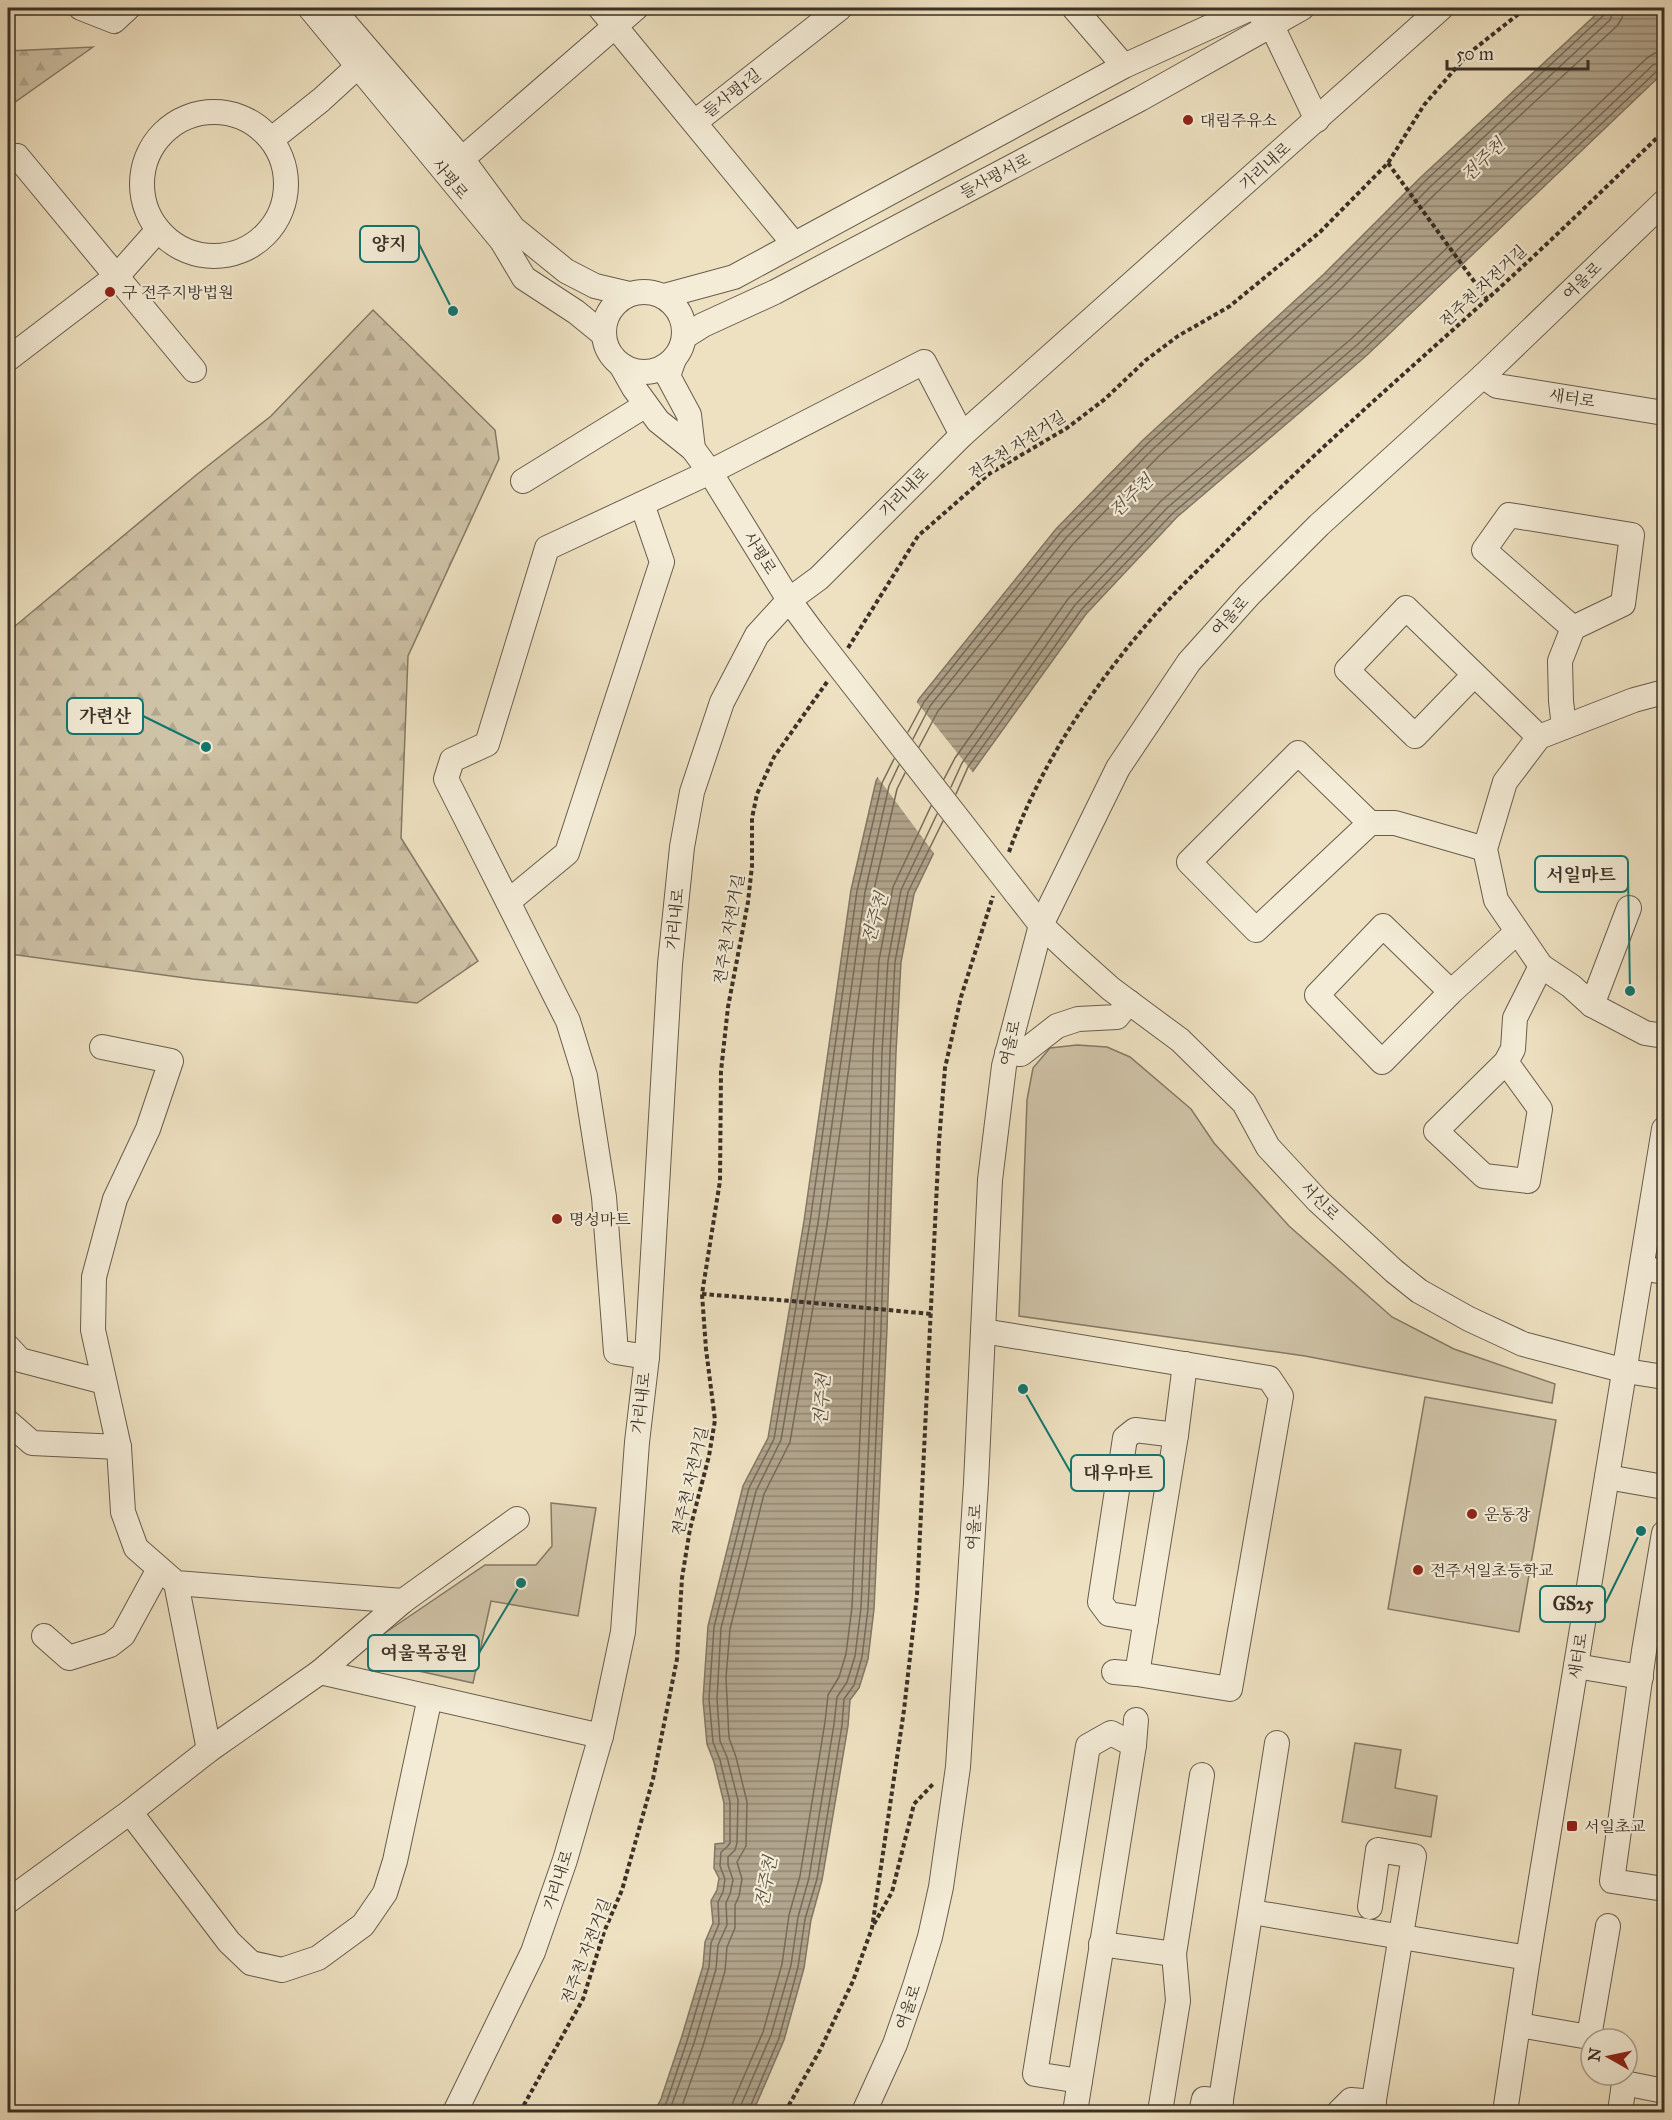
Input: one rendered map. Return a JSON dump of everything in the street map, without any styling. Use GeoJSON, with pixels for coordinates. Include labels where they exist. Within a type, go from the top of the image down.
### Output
{"type":"FeatureCollection","features":[{"type":"Feature","properties":{"kind":"street"},"geometry":{"type":"LineString","coordinates":[[81,8],[114,21],[128,8]]}},
{"type":"Feature","properties":{"kind":"street","name":"사평로"},"geometry":{"type":"LineString","coordinates":[[310,8],[365,60],[462,159],[513,228],[566,271],[595,286],[629,294],[652,291],[664,296],[734,277],[794,244]]}},
{"type":"Feature","properties":{"kind":"street","name":"사평로"},"geometry":{"type":"LineString","coordinates":[[332,8],[365,60],[502,241],[524,278],[576,312],[603,334],[612,357],[621,365],[658,422],[693,449],[710,472],[789,600],[1005,892]]}},
{"type":"Feature","properties":{"kind":"street"},"geometry":{"type":"LineString","coordinates":[[462,159],[608,16],[636,8]]}},
{"type":"Feature","properties":{"kind":"street","name":"들사평1길"},"geometry":{"type":"LineString","coordinates":[[608,16],[695,122],[840,8]]}},
{"type":"Feature","properties":{"kind":"street"},"geometry":{"type":"LineString","coordinates":[[1074,8],[1124,66]]}},
{"type":"Feature","properties":{"kind":"street"},"geometry":{"type":"LineString","coordinates":[[695,122],[794,244],[1124,66],[1252,8],[1271,24],[1317,120]]}},
{"type":"Feature","properties":{"kind":"street","name":"들사평서로"},"geometry":{"type":"LineString","coordinates":[[679,348],[703,325],[784,287],[1140,99],[1302,8]]}},
{"type":"Feature","properties":{"kind":"street","name":"가리내로"},"geometry":{"type":"LineString","coordinates":[[455,2112],[533,1952],[565,1860],[601,1736],[623,1632],[637,1442],[647,1357],[670,964],[682,847],[692,792],[722,702],[757,635],[789,600],[819,578],[962,435],[1441,8]]}},
{"type":"Feature","properties":{"kind":"street"},"geometry":{"type":"LineString","coordinates":[[272,139],[365,60]]}},
{"type":"Feature","properties":{"kind":"street"},"geometry":{"type":"LineString","coordinates":[[204,111],[231,112],[252,121],[272,139],[284,161],[287,182],[285,200],[274,226],[249,248],[226,256],[202,256],[172,243],[158,230],[146,209],[142,187],[143,169],[151,147],[170,126],[204,111]]}},
{"type":"Feature","properties":{"kind":"street"},"geometry":{"type":"LineString","coordinates":[[8,163],[17,156],[118,275],[194,370]]}},
{"type":"Feature","properties":{"kind":"street","name":"여울로"},"geometry":{"type":"LineString","coordinates":[[864,2112],[895,2044],[915,1986],[930,1937],[943,1876],[958,1767],[976,1483],[990,1180],[1004,1066],[1041,925],[1118,768],[1189,662],[1249,595],[1319,525],[1483,376],[1665,202]]}},
{"type":"Feature","properties":{"kind":"street"},"geometry":{"type":"LineString","coordinates":[[8,359],[118,275],[158,230]]}},
{"type":"Feature","properties":{"kind":"street"},"geometry":{"type":"LineString","coordinates":[[603,334],[604,321],[610,310],[618,300],[629,294]]}},
{"type":"Feature","properties":{"kind":"street"},"geometry":{"type":"LineString","coordinates":[[664,296],[680,313],[684,325],[679,348],[668,376],[689,415],[693,449]]}},
{"type":"Feature","properties":{"kind":"street"},"geometry":{"type":"LineString","coordinates":[[621,365],[631,370],[655,371],[665,366],[679,348]]}},
{"type":"Feature","properties":{"kind":"street"},"geometry":{"type":"LineString","coordinates":[[647,1357],[616,1352],[604,1197],[585,1076],[568,1021],[446,778],[452,760],[487,744],[547,548],[710,472],[924,362],[962,435]]}},
{"type":"Feature","properties":{"kind":"street","name":"새터로"},"geometry":{"type":"LineString","coordinates":[[1483,376],[1497,386],[1665,413]]}},
{"type":"Feature","properties":{"kind":"street"},"geometry":{"type":"LineString","coordinates":[[523,481],[646,405]]}},
{"type":"Feature","properties":{"kind":"street"},"geometry":{"type":"LineString","coordinates":[[509,901],[567,853],[662,562],[642,504]]}},
{"type":"Feature","properties":{"kind":"street"},"geometry":{"type":"LineString","coordinates":[[1564,727],[1560,662],[1573,628],[1623,604],[1632,535],[1509,515],[1484,550],[1573,628]]}},
{"type":"Feature","properties":{"kind":"street"},"geometry":{"type":"LineString","coordinates":[[1474,675],[1415,736],[1347,670],[1406,608],[1539,737]]}},
{"type":"Feature","properties":{"kind":"street"},"geometry":{"type":"LineString","coordinates":[[1665,692],[1634,700],[1539,737],[1505,782],[1485,849],[1496,900],[1541,966],[1571,986],[1592,1005],[1645,1033],[1665,1036]]}},
{"type":"Feature","properties":{"kind":"street"},"geometry":{"type":"LineString","coordinates":[[1370,824],[1298,753],[1189,862],[1256,930],[1370,824],[1395,823],[1485,849]]}},
{"type":"Feature","properties":{"kind":"street","name":"서신로"},"geometry":{"type":"LineString","coordinates":[[1005,892],[1111,989],[1180,1040],[1244,1103],[1268,1147],[1318,1201],[1419,1291],[1469,1319],[1522,1344],[1626,1371],[1665,1377]]}},
{"type":"Feature","properties":{"kind":"street"},"geometry":{"type":"LineString","coordinates":[[1592,1005],[1629,908]]}},
{"type":"Feature","properties":{"kind":"street"},"geometry":{"type":"LineString","coordinates":[[1450,992],[1383,926],[1317,995],[1382,1062],[1450,992],[1517,932]]}},
{"type":"Feature","properties":{"kind":"street"},"geometry":{"type":"LineString","coordinates":[[1506,1062],[1540,1108],[1528,1181],[1484,1176],[1436,1131],[1506,1062],[1513,1049],[1515,1018],[1541,966]]}},
{"type":"Feature","properties":{"kind":"street"},"geometry":{"type":"LineString","coordinates":[[1007,1053],[1021,1054],[1057,1026],[1078,1019],[1117,1017],[1129,1002]]}},
{"type":"Feature","properties":{"kind":"street"},"geometry":{"type":"LineString","coordinates":[[102,1047],[171,1061],[148,1129],[115,1199],[94,1277],[93,1330],[119,1447],[123,1512],[136,1548],[168,1576],[403,1601]]}},
{"type":"Feature","properties":{"kind":"street","name":"새터로"},"geometry":{"type":"LineString","coordinates":[[1505,2112],[1607,1477],[1626,1371],[1653,1270],[1665,1129]]}},
{"type":"Feature","properties":{"kind":"street"},"geometry":{"type":"LineString","coordinates":[[983,1331],[1185,1364],[1269,1378],[1281,1396],[1230,1689],[1126,1673],[1146,1620],[1185,1364]]}},
{"type":"Feature","properties":{"kind":"street"},"geometry":{"type":"LineString","coordinates":[[8,1347],[20,1360],[104,1382]]}},
{"type":"Feature","properties":{"kind":"street"},"geometry":{"type":"LineString","coordinates":[[8,1422],[32,1443],[119,1447]]}},
{"type":"Feature","properties":{"kind":"street"},"geometry":{"type":"LineString","coordinates":[[1146,1620],[1109,1614],[1100,1602],[1125,1438],[1136,1430],[1176,1435]]}},
{"type":"Feature","properties":{"kind":"street"},"geometry":{"type":"LineString","coordinates":[[1607,1477],[1665,1486]]}},
{"type":"Feature","properties":{"kind":"street"},"geometry":{"type":"LineString","coordinates":[[8,1901],[130,1812],[209,1750],[320,1672],[403,1601],[518,1519]]}},
{"type":"Feature","properties":{"kind":"street"},"geometry":{"type":"LineString","coordinates":[[1665,1533],[1641,1677],[1612,1881],[1665,1889]]}},
{"type":"Feature","properties":{"kind":"street"},"geometry":{"type":"LineString","coordinates":[[44,1636],[69,1658],[110,1645],[123,1635],[168,1576]]}},
{"type":"Feature","properties":{"kind":"street"},"geometry":{"type":"LineString","coordinates":[[168,1576],[209,1750]]}},
{"type":"Feature","properties":{"kind":"street"},"geometry":{"type":"LineString","coordinates":[[1576,1666],[1641,1677]]}},
{"type":"Feature","properties":{"kind":"street"},"geometry":{"type":"LineString","coordinates":[[320,1672],[601,1736]]}},
{"type":"Feature","properties":{"kind":"street"},"geometry":{"type":"LineString","coordinates":[[130,1812],[229,1942],[251,1963],[282,1970],[318,1958],[363,1925],[385,1893],[395,1861],[430,1697]]}},
{"type":"Feature","properties":{"kind":"street"},"geometry":{"type":"LineString","coordinates":[[1075,2112],[1134,1745],[1136,1720]]}},
{"type":"Feature","properties":{"kind":"street"},"geometry":{"type":"LineString","coordinates":[[1080,2081],[1035,2074],[1088,1746],[1111,1733],[1134,1745]]}},
{"type":"Feature","properties":{"kind":"street"},"geometry":{"type":"LineString","coordinates":[[1214,2109],[1252,1912],[1277,1743]]}},
{"type":"Feature","properties":{"kind":"street"},"geometry":{"type":"LineString","coordinates":[[1160,2112],[1178,2001],[1174,1953],[1202,1775]]}},
{"type":"Feature","properties":{"kind":"street"},"geometry":{"type":"LineString","coordinates":[[1339,2112],[1351,2100],[1373,2107],[1414,1856],[1378,1850],[1370,1907]]}},
{"type":"Feature","properties":{"kind":"street"},"geometry":{"type":"LineString","coordinates":[[1252,1912],[1528,1958]]}},
{"type":"Feature","properties":{"kind":"street"},"geometry":{"type":"LineString","coordinates":[[1593,2027],[1608,1926]]}},
{"type":"Feature","properties":{"kind":"street"},"geometry":{"type":"LineString","coordinates":[[1101,1944],[1174,1953]]}},
{"type":"Feature","properties":{"kind":"street"},"geometry":{"type":"LineString","coordinates":[[1519,2025],[1579,2036]]}},
{"type":"Feature","properties":{"kind":"street"},"geometry":{"type":"LineString","coordinates":[[1639,2084],[1665,2091]]}},
{"type":"Feature","properties":{"kind":"street"},"geometry":{"type":"LineString","coordinates":[[1620,2112],[1622,2087]]}},
{"type":"Feature","properties":{"kind":"path","name":"전주천 자전거길"},"geometry":{"type":"LineString","coordinates":[[845,654],[918,536],[988,474],[1067,428],[1106,399],[1146,360],[1178,336],[1230,306],[1320,232],[1388,163],[1424,105],[1468,54],[1526,8]]}},
{"type":"Feature","properties":{"kind":"path","name":"전주천 자전거길"},"geometry":{"type":"LineString","coordinates":[[1006,858],[1018,826],[1057,751],[1101,681],[1154,616],[1243,524],[1351,419],[1487,299],[1665,131]]}},
{"type":"Feature","properties":{"kind":"path"},"geometry":{"type":"LineString","coordinates":[[1388,163],[1466,267],[1487,299]]}},
{"type":"Feature","properties":{"kind":"path","name":"전주천 자전거길"},"geometry":{"type":"LineString","coordinates":[[520,2112],[583,1999],[604,1932],[622,1890],[653,1779],[677,1659],[682,1578],[690,1529],[716,1420],[706,1349],[702,1294],[720,1181],[721,1071],[728,1007],[748,902],[752,866],[752,818],[757,795],[774,757],[832,673]]}},
{"type":"Feature","properties":{"kind":"path"},"geometry":{"type":"LineString","coordinates":[[872,1928],[904,1710],[917,1595],[939,1143],[945,1068],[961,997],[1005,892]]}},
{"type":"Feature","properties":{"kind":"path"},"geometry":{"type":"LineString","coordinates":[[702,1294],[931,1314]]}},
{"type":"Feature","properties":{"kind":"path"},"geometry":{"type":"LineString","coordinates":[[785,2112],[820,2050],[853,1981],[872,1928],[892,1892],[914,1804],[936,1781]]}},
{"type":"Feature","properties":{"kind":"green space"},"geometry":{"type":"Polygon","coordinates":[[[93,47],[8,107],[8,51],[93,47]]]}},
{"type":"Feature","properties":{"kind":"green space"},"geometry":{"type":"Polygon","coordinates":[[[373,310],[495,430],[499,459],[408,656],[401,838],[478,961],[417,1003],[193,979],[10,954],[8,958],[8,632],[195,476],[271,416],[373,310]]]}},
{"type":"Feature","properties":{"kind":"green space"},"geometry":{"type":"Polygon","coordinates":[[[1077,1045],[1107,1047],[1130,1057],[1191,1109],[1214,1143],[1289,1226],[1392,1317],[1454,1349],[1555,1384],[1552,1403],[1305,1356],[1019,1316],[1027,1100],[1033,1068],[1050,1048],[1077,1045]]]}},
{"type":"Feature","properties":{"kind":"green space","name":"운동장"},"geometry":{"type":"Polygon","coordinates":[[[1425,1397],[1556,1420],[1519,1632],[1388,1609],[1425,1397]]]}},
{"type":"Feature","properties":{"kind":"green space"},"geometry":{"type":"Polygon","coordinates":[[[551,1503],[596,1508],[578,1616],[491,1601],[473,1683],[383,1663],[375,1653],[373,1641],[485,1565],[536,1565],[552,1546],[551,1503]]]}},
{"type":"Feature","properties":{"kind":"green space"},"geometry":{"type":"Polygon","coordinates":[[[1355,1743],[1401,1750],[1395,1788],[1437,1796],[1431,1837],[1342,1822],[1355,1743]]]}},
{"type":"Feature","properties":{"kind":"water","name":"전주천"},"geometry":{"type":"Polygon","coordinates":[[[1603,8],[1664,8],[1664,72],[1366,356],[1177,517],[1086,614],[973,771],[914,894],[901,962],[874,1609],[868,1659],[859,1688],[850,1700],[848,1726],[822,1880],[811,1920],[804,1968],[784,2040],[753,2112],[654,2112],[661,2099],[681,2039],[703,1966],[705,1942],[713,1923],[711,1901],[717,1890],[719,1878],[714,1868],[715,1844],[724,1843],[724,1803],[707,1744],[703,1700],[708,1626],[743,1486],[768,1438],[804,1221],[851,890],[876,781],[919,699],[1056,529],[1143,440],[1324,274],[1420,178],[1603,8]]]}},
{"type":"Feature","properties":{"kind":"pier"},"geometry":{"type":"Polygon","coordinates":[[[915,700],[975,775],[936,856],[876,775],[915,700]]]}},
{"type":"Feature","properties":{"kind":"place","name":"대림주유소"},"geometry":{"type":"Point","coordinates":[1188,120]}},
{"type":"Feature","properties":{"kind":"place","name":"구 전주지방법원"},"geometry":{"type":"Point","coordinates":[110,292]}},
{"type":"Feature","properties":{"kind":"place","name":"양지"},"geometry":{"type":"Point","coordinates":[453,311]}},
{"type":"Feature","properties":{"kind":"place","name":"가련산"},"geometry":{"type":"Point","coordinates":[206,747]}},
{"type":"Feature","properties":{"kind":"place","name":"서일마트"},"geometry":{"type":"Point","coordinates":[1630,991]}},
{"type":"Feature","properties":{"kind":"place","name":"명성마트"},"geometry":{"type":"Point","coordinates":[557,1219]}},
{"type":"Feature","properties":{"kind":"place","name":"대우마트"},"geometry":{"type":"Point","coordinates":[1023,1389]}},
{"type":"Feature","properties":{"kind":"place","name":"운동장"},"geometry":{"type":"Point","coordinates":[1472,1514]}},
{"type":"Feature","properties":{"kind":"place","name":"GS25"},"geometry":{"type":"Point","coordinates":[1641,1531]}},
{"type":"Feature","properties":{"kind":"place","name":"전주서일초등학교"},"geometry":{"type":"Point","coordinates":[1418,1570]}},
{"type":"Feature","properties":{"kind":"place","name":"여울목공원"},"geometry":{"type":"Point","coordinates":[521,1583]}},
{"type":"Feature","properties":{"kind":"place","name":"서일초교"},"geometry":{"type":"Point","coordinates":[1572,1826]}}]}
